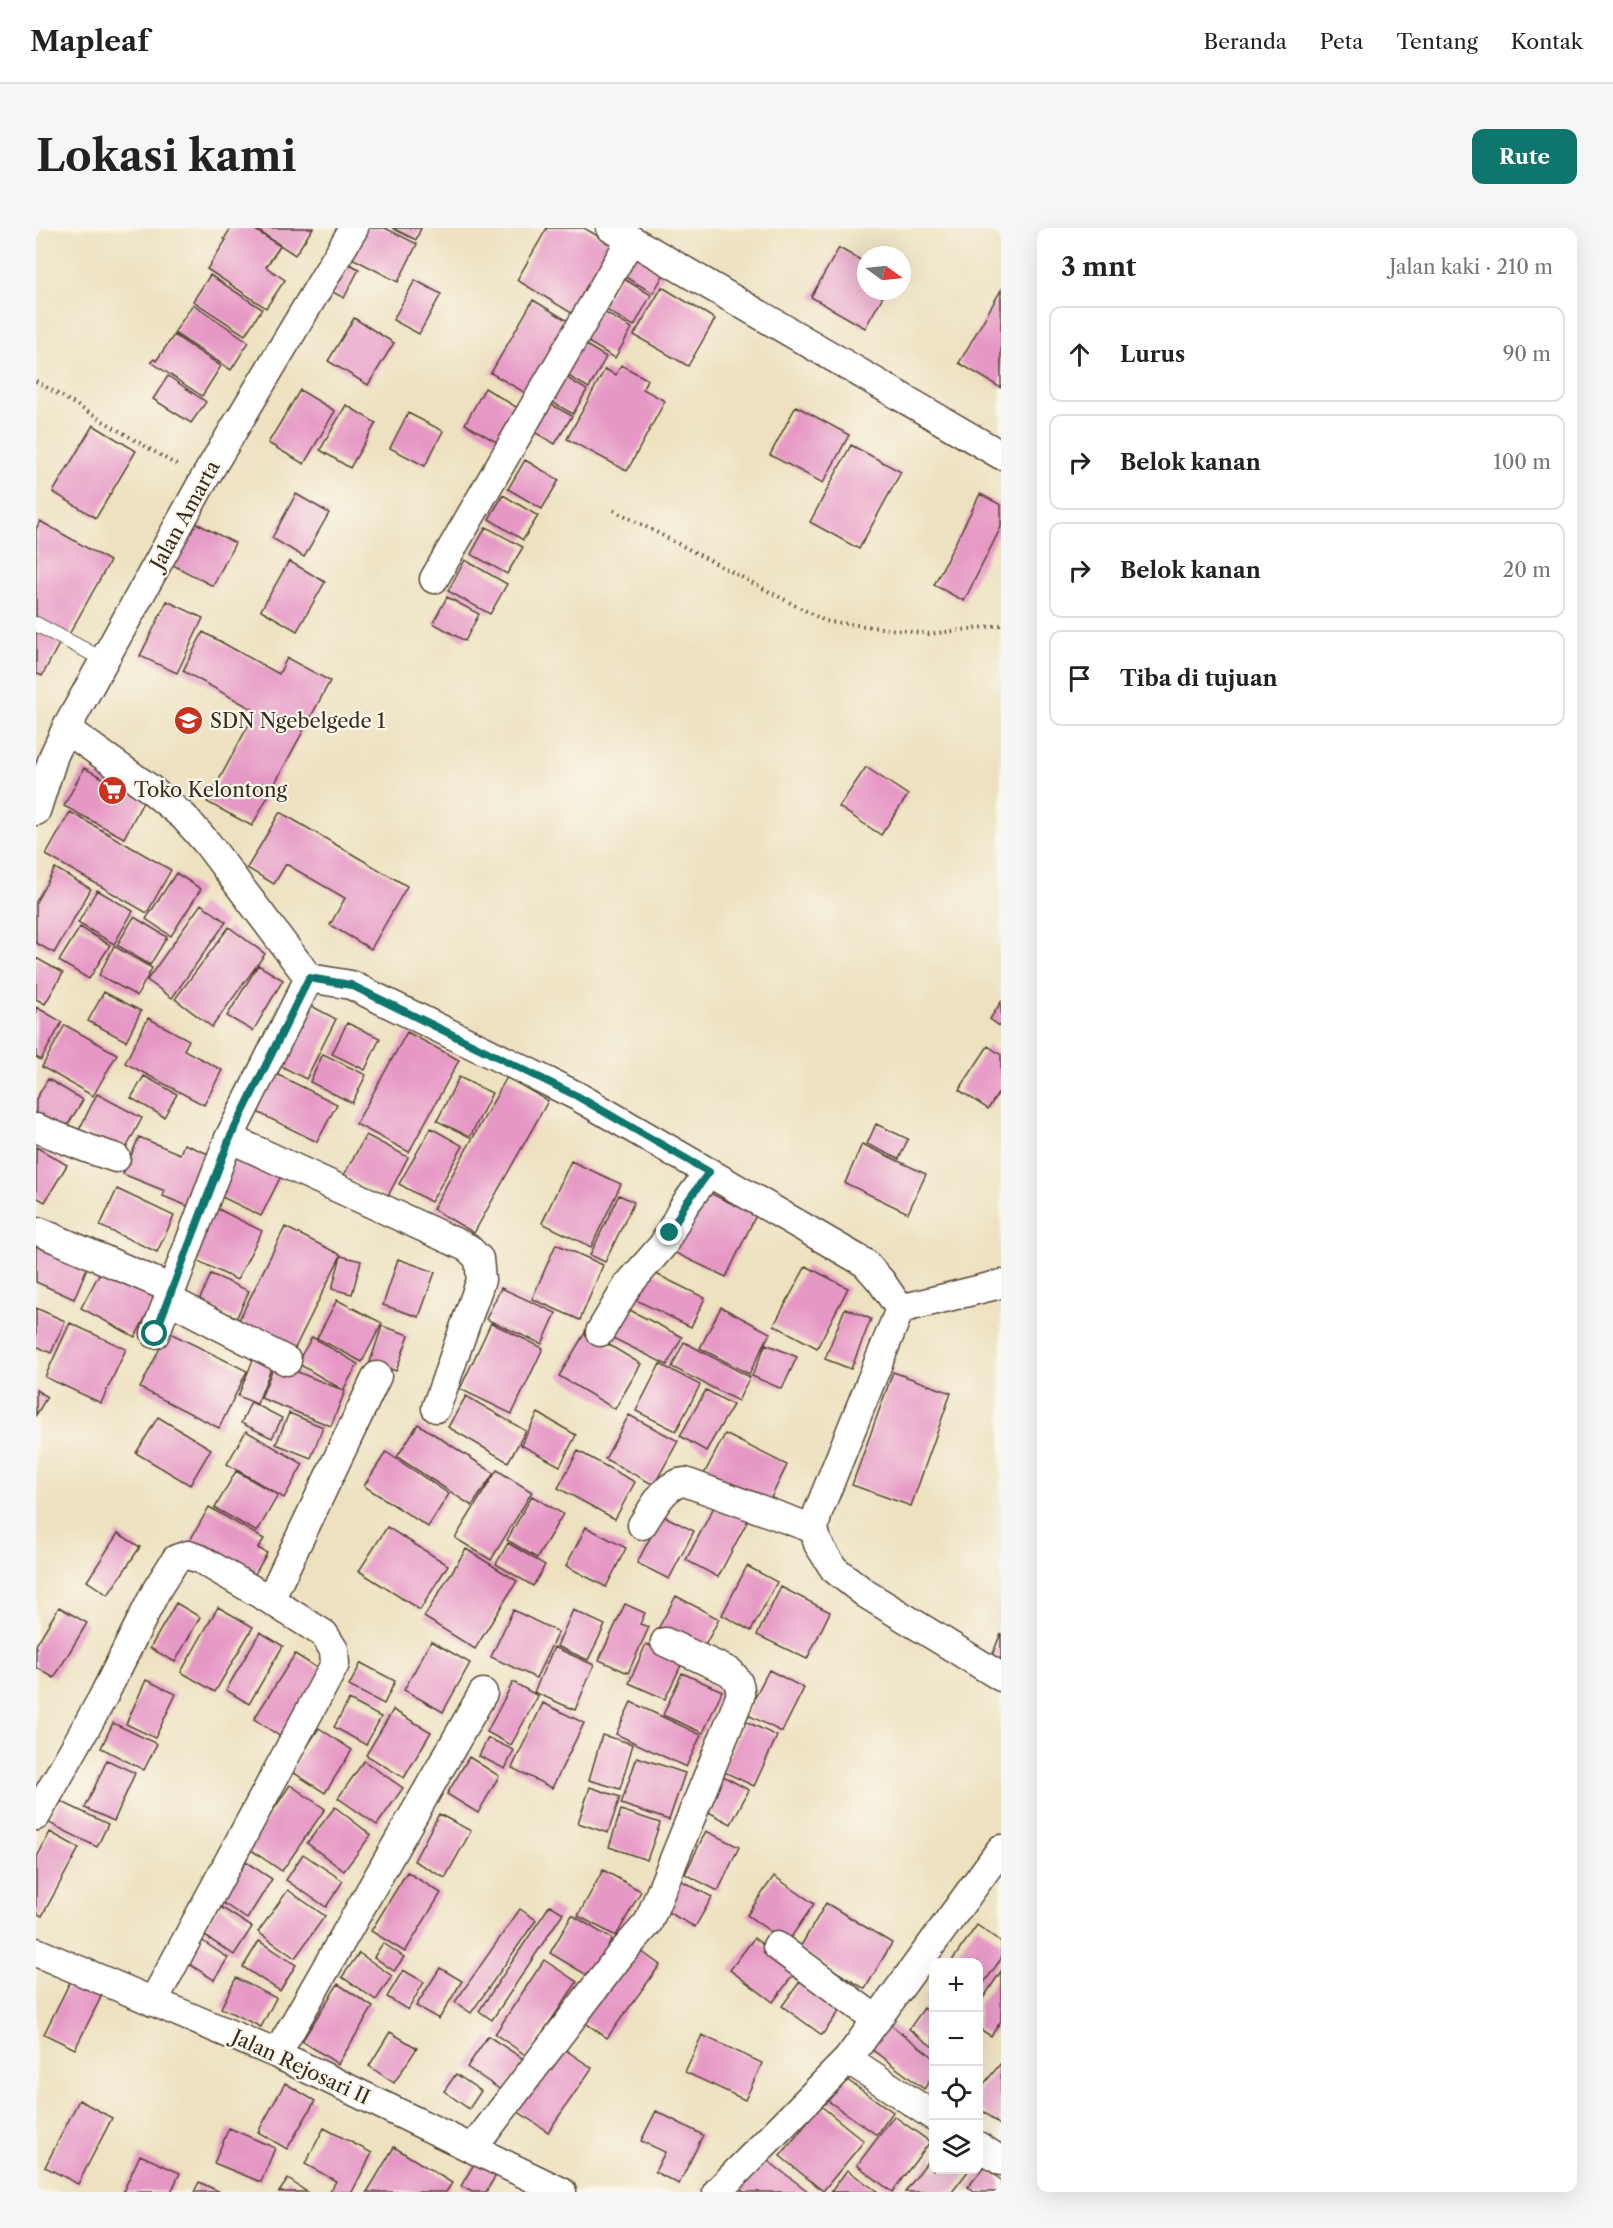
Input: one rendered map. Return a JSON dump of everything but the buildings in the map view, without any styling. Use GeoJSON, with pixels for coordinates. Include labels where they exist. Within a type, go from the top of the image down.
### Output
{"type":"FeatureCollection","features":[{"type":"Feature","properties":{"kind":"street","name":"Jalan Amarta"},"geometry":{"type":"LineString","coordinates":[[36,811],[45,752],[66,729],[203,481],[354,228]]}},
{"type":"Feature","properties":{"kind":"street"},"geometry":{"type":"LineString","coordinates":[[434,579],[621,234],[1001,455]]}},
{"type":"Feature","properties":{"kind":"street"},"geometry":{"type":"LineString","coordinates":[[66,729],[149,788],[184,817],[207,843],[309,978],[351,985],[577,1096],[865,1263],[881,1281],[900,1309]]}},
{"type":"Feature","properties":{"kind":"street"},"geometry":{"type":"LineString","coordinates":[[155,1334],[230,1138],[309,978]]}},
{"type":"Feature","properties":{"kind":"street"},"geometry":{"type":"LineString","coordinates":[[36,1128],[116,1158]]}},
{"type":"Feature","properties":{"kind":"street"},"geometry":{"type":"LineString","coordinates":[[230,1138],[468,1248],[479,1259],[481,1280],[436,1408]]}},
{"type":"Feature","properties":{"kind":"street"},"geometry":{"type":"LineString","coordinates":[[600,1332],[628,1285],[663,1245],[684,1206],[709,1172]]}},
{"type":"Feature","properties":{"kind":"street"},"geometry":{"type":"LineString","coordinates":[[40,1232],[170,1294],[287,1361]]}},
{"type":"Feature","properties":{"kind":"street"},"geometry":{"type":"LineString","coordinates":[[900,1309],[1001,1284]]}},
{"type":"Feature","properties":{"kind":"street"},"geometry":{"type":"LineString","coordinates":[[900,1309],[823,1501],[814,1529],[818,1544],[834,1569],[866,1594],[1001,1677]]}},
{"type":"Feature","properties":{"kind":"street"},"geometry":{"type":"LineString","coordinates":[[270,1600],[377,1376]]}},
{"type":"Feature","properties":{"kind":"street"},"geometry":{"type":"LineString","coordinates":[[642,1525],[668,1489],[676,1482],[685,1482],[814,1529]]}},
{"type":"Feature","properties":{"kind":"street"},"geometry":{"type":"LineString","coordinates":[[36,1816],[102,1699],[157,1589],[176,1559],[188,1555],[200,1559],[324,1634],[334,1650],[335,1664],[153,2002]]}},
{"type":"Feature","properties":{"kind":"street"},"geometry":{"type":"LineString","coordinates":[[473,2148],[620,1955],[648,1923],[740,1697],[741,1688],[738,1680],[730,1672],[665,1642]]}},
{"type":"Feature","properties":{"kind":"street"},"geometry":{"type":"LineString","coordinates":[[278,2054],[483,1693]]}},
{"type":"Feature","properties":{"kind":"street"},"geometry":{"type":"LineString","coordinates":[[717,2192],[848,2059],[1001,1849]]}},
{"type":"Feature","properties":{"kind":"street"},"geometry":{"type":"LineString","coordinates":[[777,1946],[877,2020]]}},
{"type":"Feature","properties":{"kind":"street","name":"Jalan Rejosari II"},"geometry":{"type":"LineString","coordinates":[[36,1952],[278,2054],[562,2192]]}},
{"type":"Feature","properties":{"kind":"street"},"geometry":{"type":"LineString","coordinates":[[848,2059],[929,2113]]}},
{"type":"Feature","properties":{"kind":"street"},"geometry":{"type":"LineString","coordinates":[[983,2149],[1001,2161]]}},
{"type":"Feature","properties":{"kind":"lane"},"geometry":{"type":"LineString","coordinates":[[36,624],[104,660]]}},
{"type":"Feature","properties":{"kind":"path"},"geometry":{"type":"LineString","coordinates":[[36,381],[203,481]]}},
{"type":"Feature","properties":{"kind":"path"},"geometry":{"type":"LineString","coordinates":[[614,510],[825,621],[929,634],[1001,626]]}},
{"type":"Feature","properties":{"kind":"place","name":"SDN Ngebelgede 1"},"geometry":{"type":"Point","coordinates":[189,721]}},
{"type":"Feature","properties":{"kind":"place","name":"Toko Kelontong"},"geometry":{"type":"Point","coordinates":[113,790]}},
{"type":"Feature","properties":{"kind":"route"},"geometry":{"type":"LineString","coordinates":[[155,1334],[230,1138],[309,978],[351,985],[577,1096],[709,1172],[684,1206],[670,1233]]}}]}
